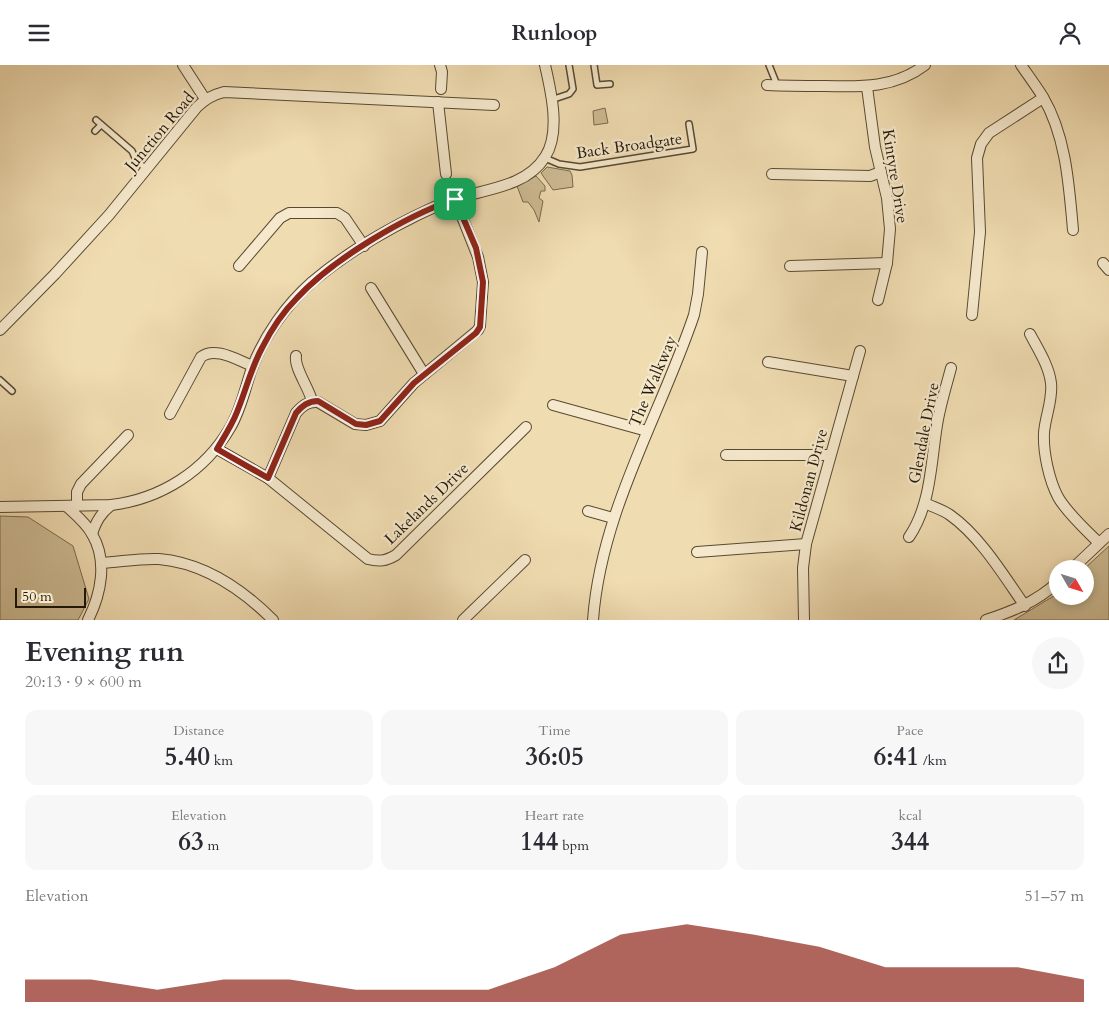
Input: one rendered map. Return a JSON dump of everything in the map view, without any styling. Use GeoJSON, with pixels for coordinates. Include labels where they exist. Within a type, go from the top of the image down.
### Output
{"type":"FeatureCollection","features":[{"type":"Feature","properties":{"kind":"street"},"geometry":{"type":"LineString","coordinates":[[183,65],[205,99]]}},
{"type":"Feature","properties":{"kind":"street"},"geometry":{"type":"LineString","coordinates":[[440,65],[441,89]]}},
{"type":"Feature","properties":{"kind":"street"},"geometry":{"type":"LineString","coordinates":[[0,507],[111,505],[142,500],[188,476],[217,449],[231,427],[253,366],[273,329],[297,297],[329,269],[389,230],[455,199],[521,179],[533,171],[545,157],[554,132],[545,65]]}},
{"type":"Feature","properties":{"kind":"street"},"geometry":{"type":"LineString","coordinates":[[772,86],[867,87],[890,83],[926,65]]}},
{"type":"Feature","properties":{"kind":"street"},"geometry":{"type":"LineString","coordinates":[[1021,65],[1043,98],[1060,137],[1070,189],[1073,230]]}},
{"type":"Feature","properties":{"kind":"street","name":"Kintyre Drive"},"geometry":{"type":"LineString","coordinates":[[867,87],[875,147],[887,198],[890,229],[888,263],[878,300]]}},
{"type":"Feature","properties":{"kind":"street","name":"Junction Road"},"geometry":{"type":"LineString","coordinates":[[0,330],[109,215],[205,99],[214,94],[224,92],[494,105]]}},
{"type":"Feature","properties":{"kind":"street"},"geometry":{"type":"LineString","coordinates":[[972,315],[980,232],[977,157],[981,143],[989,133],[1043,98]]}},
{"type":"Feature","properties":{"kind":"street"},"geometry":{"type":"LineString","coordinates":[[438,103],[446,174]]}},
{"type":"Feature","properties":{"kind":"street"},"geometry":{"type":"LineString","coordinates":[[772,174],[870,176],[881,172]]}},
{"type":"Feature","properties":{"kind":"street"},"geometry":{"type":"LineString","coordinates":[[268,478],[296,413],[302,406],[312,401],[318,401],[356,424],[366,425],[374,423],[385,417],[424,374],[476,333],[480,327],[483,282],[478,257],[455,199]]}},
{"type":"Feature","properties":{"kind":"street"},"geometry":{"type":"LineString","coordinates":[[240,266],[280,218],[289,213],[337,213],[344,217],[364,246]]}},
{"type":"Feature","properties":{"kind":"street","name":"The Walkway"},"geometry":{"type":"LineString","coordinates":[[593,620],[599,574],[613,518],[694,315],[702,252]]}},
{"type":"Feature","properties":{"kind":"street"},"geometry":{"type":"LineString","coordinates":[[790,266],[888,263]]}},
{"type":"Feature","properties":{"kind":"street"},"geometry":{"type":"LineString","coordinates":[[371,288],[424,374]]}},
{"type":"Feature","properties":{"kind":"street"},"geometry":{"type":"LineString","coordinates":[[1030,334],[1049,370],[1052,385],[1044,433],[1045,455],[1054,487],[1064,505],[1099,543]]}},
{"type":"Feature","properties":{"kind":"street","name":"Kildonan Drive"},"geometry":{"type":"LineString","coordinates":[[804,620],[803,568],[806,544],[860,351]]}},
{"type":"Feature","properties":{"kind":"street"},"geometry":{"type":"LineString","coordinates":[[170,414],[201,357],[206,353],[214,352],[253,366]]}},
{"type":"Feature","properties":{"kind":"street"},"geometry":{"type":"LineString","coordinates":[[296,356],[295,361],[310,391],[312,401]]}},
{"type":"Feature","properties":{"kind":"street"},"geometry":{"type":"LineString","coordinates":[[768,362],[853,376]]}},
{"type":"Feature","properties":{"kind":"street","name":"Glendale Drive"},"geometry":{"type":"LineString","coordinates":[[909,537],[926,503],[937,422],[951,368]]}},
{"type":"Feature","properties":{"kind":"street"},"geometry":{"type":"LineString","coordinates":[[553,405],[647,431]]}},
{"type":"Feature","properties":{"kind":"street","name":"Lakelands Drive"},"geometry":{"type":"LineString","coordinates":[[217,449],[268,478],[368,559],[382,561],[396,555],[526,427]]}},
{"type":"Feature","properties":{"kind":"street"},"geometry":{"type":"LineString","coordinates":[[77,506],[81,483],[128,435]]}},
{"type":"Feature","properties":{"kind":"street"},"geometry":{"type":"LineString","coordinates":[[726,455],[830,455]]}},
{"type":"Feature","properties":{"kind":"street","name":"Glendale Drive"},"geometry":{"type":"LineString","coordinates":[[926,503],[950,514],[972,536],[988,554],[1025,606]]}},
{"type":"Feature","properties":{"kind":"street"},"geometry":{"type":"LineString","coordinates":[[92,534],[99,518],[111,505]]}},
{"type":"Feature","properties":{"kind":"street"},"geometry":{"type":"LineString","coordinates":[[66,506],[84,522],[98,547],[101,563],[98,593],[88,620]]}},
{"type":"Feature","properties":{"kind":"street"},"geometry":{"type":"LineString","coordinates":[[588,511],[613,518]]}},
{"type":"Feature","properties":{"kind":"street"},"geometry":{"type":"LineString","coordinates":[[1081,560],[1109,534]]}},
{"type":"Feature","properties":{"kind":"street"},"geometry":{"type":"LineString","coordinates":[[697,552],[806,544]]}},
{"type":"Feature","properties":{"kind":"street"},"geometry":{"type":"LineString","coordinates":[[101,563],[157,559],[196,568],[216,575],[232,584],[247,595],[273,620]]}},
{"type":"Feature","properties":{"kind":"street"},"geometry":{"type":"LineString","coordinates":[[463,620],[525,560]]}},
{"type":"Feature","properties":{"kind":"street"},"geometry":{"type":"LineString","coordinates":[[986,620],[1025,606],[1038,599],[1049,590]]}},
{"type":"Feature","properties":{"kind":"lane"},"geometry":{"type":"LineString","coordinates":[[551,100],[569,94],[573,89],[569,65]]}},
{"type":"Feature","properties":{"kind":"lane"},"geometry":{"type":"LineString","coordinates":[[594,65],[596,85],[610,84]]}},
{"type":"Feature","properties":{"kind":"lane"},"geometry":{"type":"LineString","coordinates":[[768,65],[772,86]]}},
{"type":"Feature","properties":{"kind":"lane"},"geometry":{"type":"LineString","coordinates":[[96,120],[132,151],[136,160],[146,169]]}},
{"type":"Feature","properties":{"kind":"lane","name":"Back Broadgate"},"geometry":{"type":"LineString","coordinates":[[545,157],[558,164],[580,167],[692,149],[689,124]]}},
{"type":"Feature","properties":{"kind":"lane"},"geometry":{"type":"LineString","coordinates":[[95,131],[101,125]]}},
{"type":"Feature","properties":{"kind":"lane"},"geometry":{"type":"LineString","coordinates":[[0,380],[12,391]]}},
{"type":"Feature","properties":{"kind":"shaded area"},"geometry":{"type":"Polygon","coordinates":[[[605,108],[608,123],[594,125],[593,111],[605,108]]]}},
{"type":"Feature","properties":{"kind":"shaded area"},"geometry":{"type":"Polygon","coordinates":[[[547,167],[570,171],[573,187],[553,190],[541,173],[547,167]]]}},
{"type":"Feature","properties":{"kind":"shaded area"},"geometry":{"type":"Polygon","coordinates":[[[536,176],[545,186],[545,191],[541,191],[539,198],[543,201],[539,222],[528,202],[523,202],[517,186],[536,176]]]}},
{"type":"Feature","properties":{"kind":"shaded area"},"geometry":{"type":"Polygon","coordinates":[[[0,516],[28,517],[73,546],[89,599],[78,620],[0,620],[0,516]]]}},
{"type":"Feature","properties":{"kind":"shaded area"},"geometry":{"type":"Polygon","coordinates":[[[1109,546],[1109,620],[1014,620],[1049,599],[1049,605],[1094,605],[1094,560],[1109,546]]]}},
{"type":"Feature","properties":{"kind":"route"},"geometry":{"type":"LineString","coordinates":[[455,199],[476,248],[483,282],[480,327],[476,333],[414,383],[380,421],[366,425],[356,424],[318,401],[312,401],[302,406],[296,413],[268,478],[217,449],[231,427],[262,346],[284,312],[297,297],[329,269],[389,230],[455,199]]}}]}
